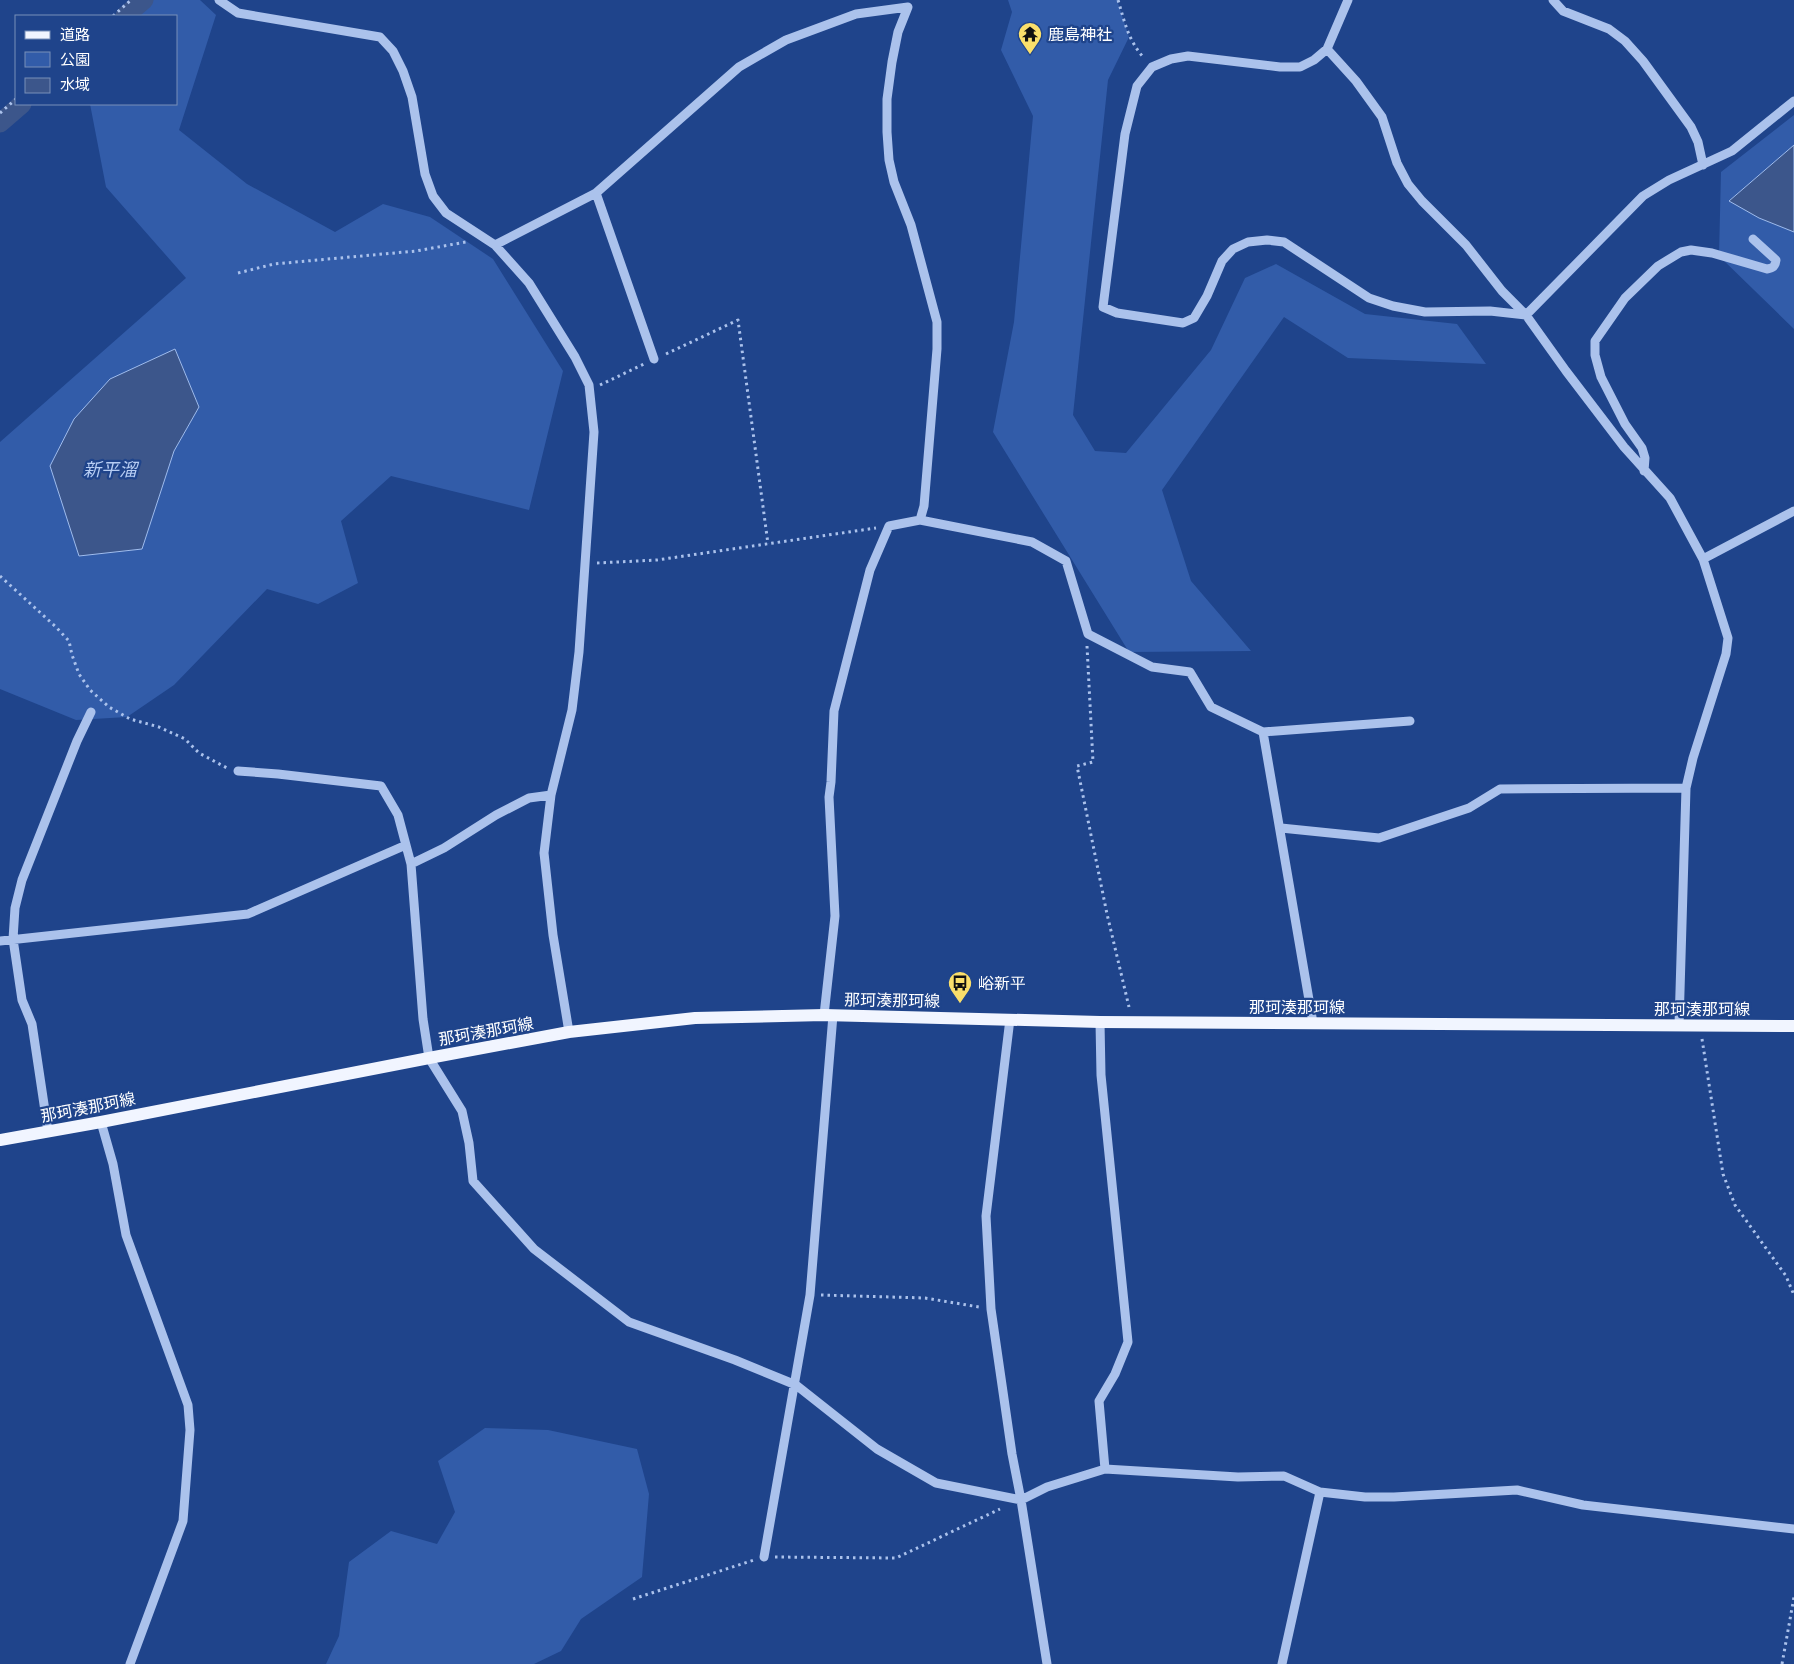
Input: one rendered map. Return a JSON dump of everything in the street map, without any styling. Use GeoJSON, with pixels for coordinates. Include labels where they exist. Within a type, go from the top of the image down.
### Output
{"type":"FeatureCollection","features":[{"type":"Feature","properties":{"kind":"main road","name":"那珂湊那珂線"},"geometry":{"type":"LineString","coordinates":[[0,1140],[569,1032],[695,1018],[828,1015],[1100,1022],[1794,1026]]}},
{"type":"Feature","properties":{"kind":"street"},"geometry":{"type":"LineString","coordinates":[[219,0],[238,13],[380,37],[393,51],[403,71],[412,97],[425,174],[433,196],[446,213],[496,245],[529,283],[575,357],[589,385],[594,432],[579,652],[572,710],[551,795],[544,853],[553,935],[569,1032]]}},
{"type":"Feature","properties":{"kind":"street"},"geometry":{"type":"LineString","coordinates":[[1348,0],[1326,49],[1314,60],[1300,67],[1280,67],[1188,56],[1171,59],[1152,67],[1137,86],[1125,134],[1103,307],[1117,313],[1183,323],[1194,318],[1207,296],[1222,261],[1233,249],[1248,242],[1267,240],[1284,242],[1369,298],[1393,306],[1425,312],[1490,310],[1526,315]]}},
{"type":"Feature","properties":{"kind":"street"},"geometry":{"type":"LineString","coordinates":[[1553,0],[1563,10],[1609,29],[1625,41],[1642,60],[1691,127],[1698,142],[1703,165]]}},
{"type":"Feature","properties":{"kind":"street"},"geometry":{"type":"LineString","coordinates":[[496,245],[596,193],[739,67],[760,54],[786,40],[856,14],[908,7],[898,32],[892,62],[887,99],[886,132],[894,182],[911,225],[938,322],[924,506],[920,520]]}},
{"type":"Feature","properties":{"kind":"street"},"geometry":{"type":"LineString","coordinates":[[1326,49],[1356,81],[1382,117],[1397,163],[1408,184],[1422,201],[1466,244],[1502,291],[1526,315],[1624,447],[1670,498],[1703,559],[1728,638],[1726,654],[1693,758],[1686,788],[1680,1025]]}},
{"type":"Feature","properties":{"kind":"street"},"geometry":{"type":"LineString","coordinates":[[1526,315],[1643,196],[1669,180],[1732,151],[1794,101]]}},
{"type":"Feature","properties":{"kind":"street"},"geometry":{"type":"LineString","coordinates":[[596,193],[654,360]]}},
{"type":"Feature","properties":{"kind":"street"},"geometry":{"type":"LineString","coordinates":[[1644,471],[1645,458],[1642,448],[1625,424],[1600,377],[1595,355],[1595,340],[1625,298],[1658,266],[1681,252],[1691,250],[1712,253],[1767,269],[1773,268],[1776,265],[1776,260],[1752,239]]}},
{"type":"Feature","properties":{"kind":"street"},"geometry":{"type":"LineString","coordinates":[[1703,559],[1794,511]]}},
{"type":"Feature","properties":{"kind":"street"},"geometry":{"type":"LineString","coordinates":[[764,1557],[796,1385],[810,1295],[835,916],[829,797],[834,711],[870,570],[889,526],[920,520],[1032,542],[1066,561],[1088,634],[1152,667],[1190,672],[1211,706],[1264,732],[1410,721]]}},
{"type":"Feature","properties":{"kind":"street"},"geometry":{"type":"LineString","coordinates":[[48,1131],[32,1024],[22,1000],[13,939],[15,908],[22,880],[77,741],[91,712]]}},
{"type":"Feature","properties":{"kind":"street"},"geometry":{"type":"LineString","coordinates":[[1264,732],[1313,1023]]}},
{"type":"Feature","properties":{"kind":"street"},"geometry":{"type":"LineString","coordinates":[[238,771],[381,786],[398,815],[410,864],[423,1019],[429,1058],[462,1111],[469,1143],[473,1181],[534,1249],[630,1322],[735,1360],[796,1385],[877,1449],[936,1483],[1021,1500],[1046,1487],[1104,1468],[1238,1477],[1284,1476],[1320,1492],[1365,1497],[1517,1490],[1583,1505],[1794,1529]]}},
{"type":"Feature","properties":{"kind":"street"},"geometry":{"type":"LineString","coordinates":[[1281,828],[1378,838],[1469,808],[1500,788],[1686,788]]}},
{"type":"Feature","properties":{"kind":"street"},"geometry":{"type":"LineString","coordinates":[[410,864],[444,848],[496,815],[529,798],[551,795]]}},
{"type":"Feature","properties":{"kind":"street"},"geometry":{"type":"LineString","coordinates":[[0,941],[248,914],[406,846]]}},
{"type":"Feature","properties":{"kind":"street"},"geometry":{"type":"LineString","coordinates":[[1010,1019],[986,1216],[991,1310],[1012,1454],[1047,1664]]}},
{"type":"Feature","properties":{"kind":"street"},"geometry":{"type":"LineString","coordinates":[[1100,1022],[1102,1084],[1128,1342],[1115,1374],[1099,1401],[1104,1468]]}},
{"type":"Feature","properties":{"kind":"street"},"geometry":{"type":"LineString","coordinates":[[101,1122],[113,1164],[126,1235],[188,1405],[190,1430],[183,1521],[130,1664]]}},
{"type":"Feature","properties":{"kind":"street"},"geometry":{"type":"LineString","coordinates":[[1282,1664],[1320,1492]]}},
{"type":"Feature","properties":{"kind":"path"},"geometry":{"type":"LineString","coordinates":[[113,15],[131,0]]}},
{"type":"Feature","properties":{"kind":"path"},"geometry":{"type":"LineString","coordinates":[[1118,0],[1128,35],[1134,46],[1152,67]]}},
{"type":"Feature","properties":{"kind":"path"},"geometry":{"type":"LineString","coordinates":[[0,113],[15,100]]}},
{"type":"Feature","properties":{"kind":"path"},"geometry":{"type":"LineString","coordinates":[[238,273],[274,264],[416,251],[466,242]]}},
{"type":"Feature","properties":{"kind":"path"},"geometry":{"type":"LineString","coordinates":[[589,390],[738,320],[768,544]]}},
{"type":"Feature","properties":{"kind":"path"},"geometry":{"type":"LineString","coordinates":[[585,564],[657,560],[889,526]]}},
{"type":"Feature","properties":{"kind":"path"},"geometry":{"type":"LineString","coordinates":[[0,576],[69,641],[79,674],[90,690],[109,707],[130,719],[159,727],[185,739],[199,753],[226,768],[238,771]]}},
{"type":"Feature","properties":{"kind":"path"},"geometry":{"type":"LineString","coordinates":[[1086,627],[1093,762],[1077,766],[1107,914],[1132,1022]]}},
{"type":"Feature","properties":{"kind":"path"},"geometry":{"type":"LineString","coordinates":[[1700,1026],[1723,1174],[1735,1205],[1786,1276],[1794,1295]]}},
{"type":"Feature","properties":{"kind":"path"},"geometry":{"type":"LineString","coordinates":[[810,1295],[925,1298],[991,1310]]}},
{"type":"Feature","properties":{"kind":"path"},"geometry":{"type":"LineString","coordinates":[[633,1599],[764,1557],[896,1558],[1021,1500]]}},
{"type":"Feature","properties":{"kind":"path"},"geometry":{"type":"LineString","coordinates":[[1782,1664],[1794,1597]]}},
{"type":"Feature","properties":{"kind":"green space"},"geometry":{"type":"Polygon","coordinates":[[[149,0],[200,0],[216,15],[179,130],[247,184],[335,232],[383,204],[430,217],[493,259],[563,371],[529,510],[391,476],[341,521],[358,583],[318,604],[267,589],[174,685],[127,717],[76,720],[0,689],[0,442],[186,278],[106,187],[90,105],[178,105],[178,15],[133,15],[149,0]],[[175,349],[174,451],[199,407],[175,349]]]}},
{"type":"Feature","properties":{"kind":"green space"},"geometry":{"type":"Polygon","coordinates":[[[1008,0],[1117,0],[1129,37],[1108,80],[1073,415],[1095,451],[1126,453],[1211,350],[1245,278],[1276,264],[1365,314],[1457,324],[1486,364],[1348,358],[1284,317],[1162,490],[1191,581],[1251,651],[1129,652],[993,432],[1014,322],[1033,116],[1001,50],[1012,12],[1008,0]]]}},
{"type":"Feature","properties":{"kind":"green space"},"geometry":{"type":"Polygon","coordinates":[[[1794,115],[1794,145],[1730,200],[1759,218],[1794,232],[1794,329],[1719,256],[1721,172],[1794,115]]]}},
{"type":"Feature","properties":{"kind":"green space"},"geometry":{"type":"Polygon","coordinates":[[[485,1428],[548,1430],[637,1449],[649,1494],[642,1577],[581,1619],[561,1651],[534,1664],[326,1664],[339,1636],[349,1562],[391,1531],[437,1544],[455,1512],[438,1461],[485,1428]]]}},
{"type":"Feature","properties":{"kind":"water"},"geometry":{"type":"Polygon","coordinates":[[[1794,145],[1794,232],[1759,218],[1729,201],[1794,145]]]}},
{"type":"Feature","properties":{"kind":"water","name":"新平溜"},"geometry":{"type":"Polygon","coordinates":[[[175,349],[199,407],[174,451],[142,549],[79,556],[50,466],[74,419],[110,379],[175,349]]]}},
{"type":"Feature","properties":{"kind":"waterway"},"geometry":{"type":"LineString","coordinates":[[126,15],[144,0]]}},
{"type":"Feature","properties":{"kind":"waterway"},"geometry":{"type":"LineString","coordinates":[[0,123],[21,105]]}},
{"type":"Feature","properties":{"kind":"place","name":"鹿島神社"},"geometry":{"type":"Point","coordinates":[1030,55]}},
{"type":"Feature","properties":{"kind":"place","name":"峪新平"},"geometry":{"type":"Point","coordinates":[960,1004]}}]}
